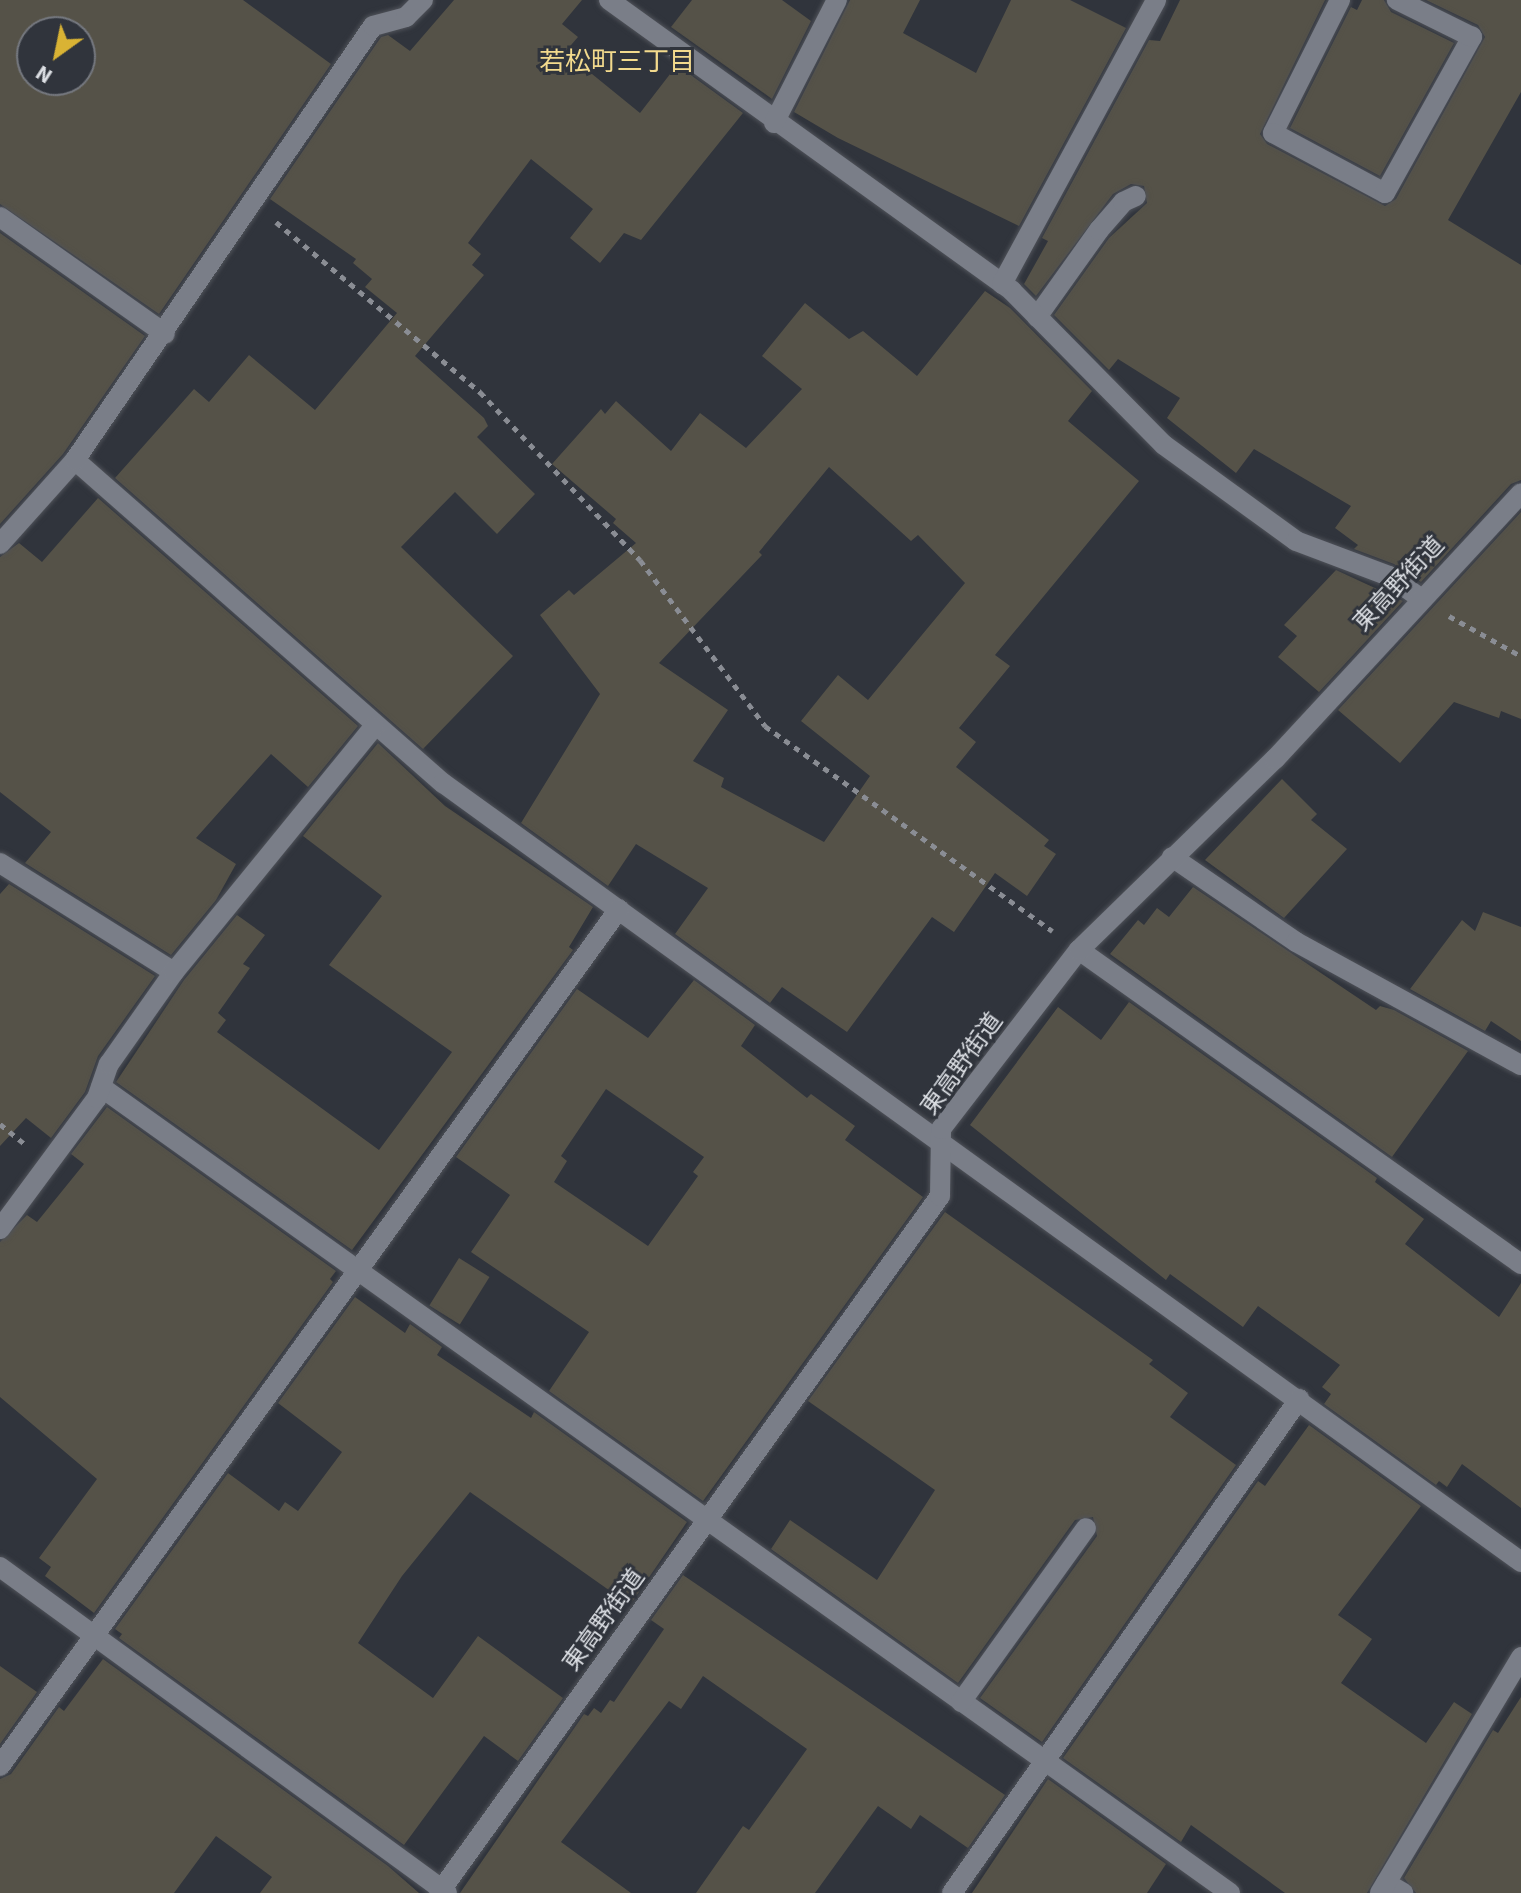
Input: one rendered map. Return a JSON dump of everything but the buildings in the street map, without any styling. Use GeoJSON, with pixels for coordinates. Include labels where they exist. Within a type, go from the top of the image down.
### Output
{"type":"FeatureCollection","features":[{"type":"Feature","properties":{"kind":"street"},"geometry":{"type":"LineString","coordinates":[[0,544],[75,460],[165,334],[373,26],[406,17],[423,0]]}},
{"type":"Feature","properties":{"kind":"street"},"geometry":{"type":"LineString","coordinates":[[609,0],[774,123],[873,187],[1002,284],[1164,445],[1296,541],[1389,576],[1421,598]]}},
{"type":"Feature","properties":{"kind":"street"},"geometry":{"type":"LineString","coordinates":[[774,123],[837,0]]}},
{"type":"Feature","properties":{"kind":"street"},"geometry":{"type":"LineString","coordinates":[[1002,284],[1156,0]]}},
{"type":"Feature","properties":{"kind":"street"},"geometry":{"type":"LineString","coordinates":[[1340,0],[1273,133],[1385,193],[1472,37],[1397,0]]}},
{"type":"Feature","properties":{"kind":"street"},"geometry":{"type":"LineString","coordinates":[[1037,317],[1099,230],[1123,202],[1136,196]]}},
{"type":"Feature","properties":{"kind":"street"},"geometry":{"type":"LineString","coordinates":[[0,217],[165,334]]}},
{"type":"Feature","properties":{"kind":"street"},"geometry":{"type":"LineString","coordinates":[[75,460],[374,727],[619,909],[941,1139],[1521,1562]]}},
{"type":"Feature","properties":{"kind":"street","name":"東高野街道"},"geometry":{"type":"LineString","coordinates":[[443,1892],[940,1196],[941,1129],[1079,950],[1275,759],[1521,493]]}},
{"type":"Feature","properties":{"kind":"street"},"geometry":{"type":"LineString","coordinates":[[0,1229],[101,1087],[109,1064],[174,972],[374,727]]}},
{"type":"Feature","properties":{"kind":"street"},"geometry":{"type":"LineString","coordinates":[[1172,857],[1296,942],[1521,1065]]}},
{"type":"Feature","properties":{"kind":"street"},"geometry":{"type":"LineString","coordinates":[[0,863],[174,972]]}},
{"type":"Feature","properties":{"kind":"street"},"geometry":{"type":"LineString","coordinates":[[0,1766],[619,909]]}},
{"type":"Feature","properties":{"kind":"street"},"geometry":{"type":"LineString","coordinates":[[1079,950],[1521,1264]]}},
{"type":"Feature","properties":{"kind":"street"},"geometry":{"type":"LineString","coordinates":[[101,1087],[1230,1893]]}},
{"type":"Feature","properties":{"kind":"street"},"geometry":{"type":"LineString","coordinates":[[952,1893],[1299,1399]]}},
{"type":"Feature","properties":{"kind":"street"},"geometry":{"type":"LineString","coordinates":[[961,1702],[1086,1528]]}},
{"type":"Feature","properties":{"kind":"street"},"geometry":{"type":"LineString","coordinates":[[0,1567],[443,1892]]}},
{"type":"Feature","properties":{"kind":"street"},"geometry":{"type":"LineString","coordinates":[[1390,1890],[1521,1657]]}},
{"type":"Feature","properties":{"kind":"path"},"geometry":{"type":"LineString","coordinates":[[253,203],[480,392],[640,560],[765,726],[1079,950]]}},
{"type":"Feature","properties":{"kind":"path"},"geometry":{"type":"LineString","coordinates":[[1421,598],[1491,644],[1521,656]]}},
{"type":"Feature","properties":{"kind":"district","name":"若松町三丁目"},"geometry":{"type":"Point","coordinates":[617,62]}}]}
